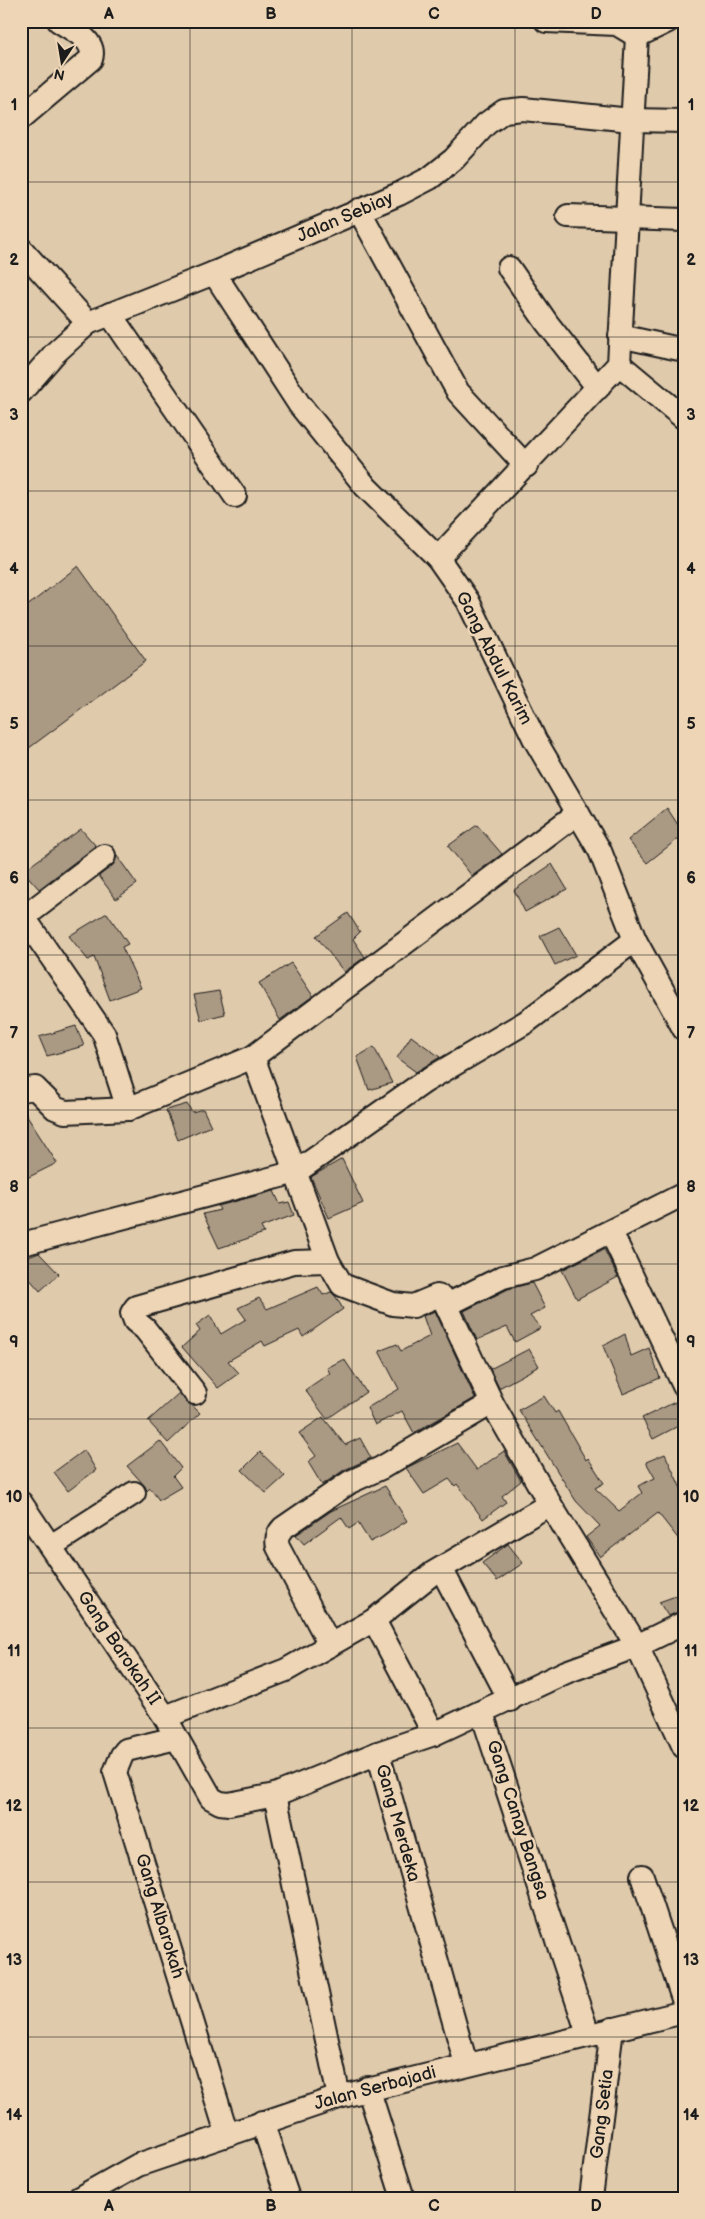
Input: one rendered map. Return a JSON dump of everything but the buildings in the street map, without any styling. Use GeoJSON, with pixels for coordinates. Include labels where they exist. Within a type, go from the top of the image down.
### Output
{"type":"FeatureCollection","features":[{"type":"Feature","properties":{"kind":"street"},"geometry":{"type":"LineString","coordinates":[[21,118],[91,59],[93,50],[90,43],[59,21]]}},
{"type":"Feature","properties":{"kind":"street"},"geometry":{"type":"LineString","coordinates":[[546,21],[617,24],[636,36]]}},
{"type":"Feature","properties":{"kind":"street"},"geometry":{"type":"LineString","coordinates":[[636,36],[668,21]]}},
{"type":"Feature","properties":{"kind":"street"},"geometry":{"type":"LineString","coordinates":[[438,558],[526,466],[619,364],[636,36]]}},
{"type":"Feature","properties":{"kind":"street","name":"Jalan Sebiay"},"geometry":{"type":"LineString","coordinates":[[21,392],[55,353],[88,323],[214,273],[430,178],[454,159],[486,124],[504,111],[523,109],[631,120],[684,121]]}},
{"type":"Feature","properties":{"kind":"street"},"geometry":{"type":"LineString","coordinates":[[359,210],[458,392],[526,466]]}},
{"type":"Feature","properties":{"kind":"street"},"geometry":{"type":"LineString","coordinates":[[568,216],[684,220]]}},
{"type":"Feature","properties":{"kind":"street"},"geometry":{"type":"LineString","coordinates":[[21,250],[88,323]]}},
{"type":"Feature","properties":{"kind":"street"},"geometry":{"type":"LineString","coordinates":[[509,268],[547,323],[598,388]]}},
{"type":"Feature","properties":{"kind":"street","name":"Gang Abdul Karim"},"geometry":{"type":"LineString","coordinates":[[214,273],[299,404],[326,439],[366,486],[438,558],[468,602],[535,740],[600,850],[635,940],[684,1029]]}},
{"type":"Feature","properties":{"kind":"street"},"geometry":{"type":"LineString","coordinates":[[110,314],[235,496]]}},
{"type":"Feature","properties":{"kind":"street"},"geometry":{"type":"LineString","coordinates":[[620,336],[684,350]]}},
{"type":"Feature","properties":{"kind":"street"},"geometry":{"type":"LineString","coordinates":[[619,364],[684,418]]}},
{"type":"Feature","properties":{"kind":"street"},"geometry":{"type":"LineString","coordinates":[[21,1090],[35,1088],[55,1108],[65,1112],[128,1110],[253,1057],[578,813]]}},
{"type":"Feature","properties":{"kind":"street"},"geometry":{"type":"LineString","coordinates":[[104,856],[23,915],[104,1034],[128,1110]]}},
{"type":"Feature","properties":{"kind":"street"},"geometry":{"type":"LineString","coordinates":[[26,1243],[296,1172],[424,1082],[526,1022],[635,940]]}},
{"type":"Feature","properties":{"kind":"street"},"geometry":{"type":"LineString","coordinates":[[253,1057],[328,1261],[342,1285],[393,1304],[413,1306],[437,1296],[443,1298],[492,1403],[550,1504],[637,1646],[684,1747]]}},
{"type":"Feature","properties":{"kind":"street"},"geometry":{"type":"LineString","coordinates":[[447,1305],[503,1277],[535,1269],[684,1194]]}},
{"type":"Feature","properties":{"kind":"street"},"geometry":{"type":"LineString","coordinates":[[611,1232],[684,1386]]}},
{"type":"Feature","properties":{"kind":"street"},"geometry":{"type":"LineString","coordinates":[[194,1394],[145,1329],[135,1321],[132,1313],[136,1307],[294,1262],[328,1261]]}},
{"type":"Feature","properties":{"kind":"street"},"geometry":{"type":"LineString","coordinates":[[330,1645],[278,1547],[276,1540],[278,1533],[350,1482],[381,1468],[492,1403]]}},
{"type":"Feature","properties":{"kind":"street"},"geometry":{"type":"LineString","coordinates":[[51,1546],[134,1493]]}},
{"type":"Feature","properties":{"kind":"street","name":"Gang Barokah II"},"geometry":{"type":"LineString","coordinates":[[21,1503],[165,1717],[211,1798]]}},
{"type":"Feature","properties":{"kind":"street"},"geometry":{"type":"LineString","coordinates":[[165,1717],[286,1670],[374,1620],[433,1573],[442,1570],[550,1504]]}},
{"type":"Feature","properties":{"kind":"street"},"geometry":{"type":"LineString","coordinates":[[442,1570],[510,1700]]}},
{"type":"Feature","properties":{"kind":"street"},"geometry":{"type":"LineString","coordinates":[[374,1620],[434,1734]]}},
{"type":"Feature","properties":{"kind":"street"},"geometry":{"type":"LineString","coordinates":[[378,1753],[434,1734],[510,1700],[566,1672],[637,1646],[684,1623]]}},
{"type":"Feature","properties":{"kind":"street","name":"Gang Canay Bangsa"},"geometry":{"type":"LineString","coordinates":[[482,1713],[588,2034]]}},
{"type":"Feature","properties":{"kind":"street","name":"Gang Albarokah"},"geometry":{"type":"LineString","coordinates":[[176,1738],[126,1750],[122,1754],[115,1772],[227,2134]]}},
{"type":"Feature","properties":{"kind":"street","name":"Gang Merdeka"},"geometry":{"type":"LineString","coordinates":[[211,1798],[220,1803],[229,1804],[275,1795],[378,1753],[466,2064]]}},
{"type":"Feature","properties":{"kind":"street"},"geometry":{"type":"LineString","coordinates":[[275,1795],[339,2097]]}},
{"type":"Feature","properties":{"kind":"street"},"geometry":{"type":"LineString","coordinates":[[642,1876],[684,2002]]}},
{"type":"Feature","properties":{"kind":"street","name":"Jalan Serbajadi"},"geometry":{"type":"LineString","coordinates":[[79,2198],[138,2165],[368,2088],[684,2012]]}},
{"type":"Feature","properties":{"kind":"street","name":"Gang Setia"},"geometry":{"type":"LineString","coordinates":[[591,2198],[612,2029]]}},
{"type":"Feature","properties":{"kind":"street"},"geometry":{"type":"LineString","coordinates":[[368,2088],[403,2198]]}},
{"type":"Feature","properties":{"kind":"street"},"geometry":{"type":"LineString","coordinates":[[262,2122],[288,2198]]}}]}
